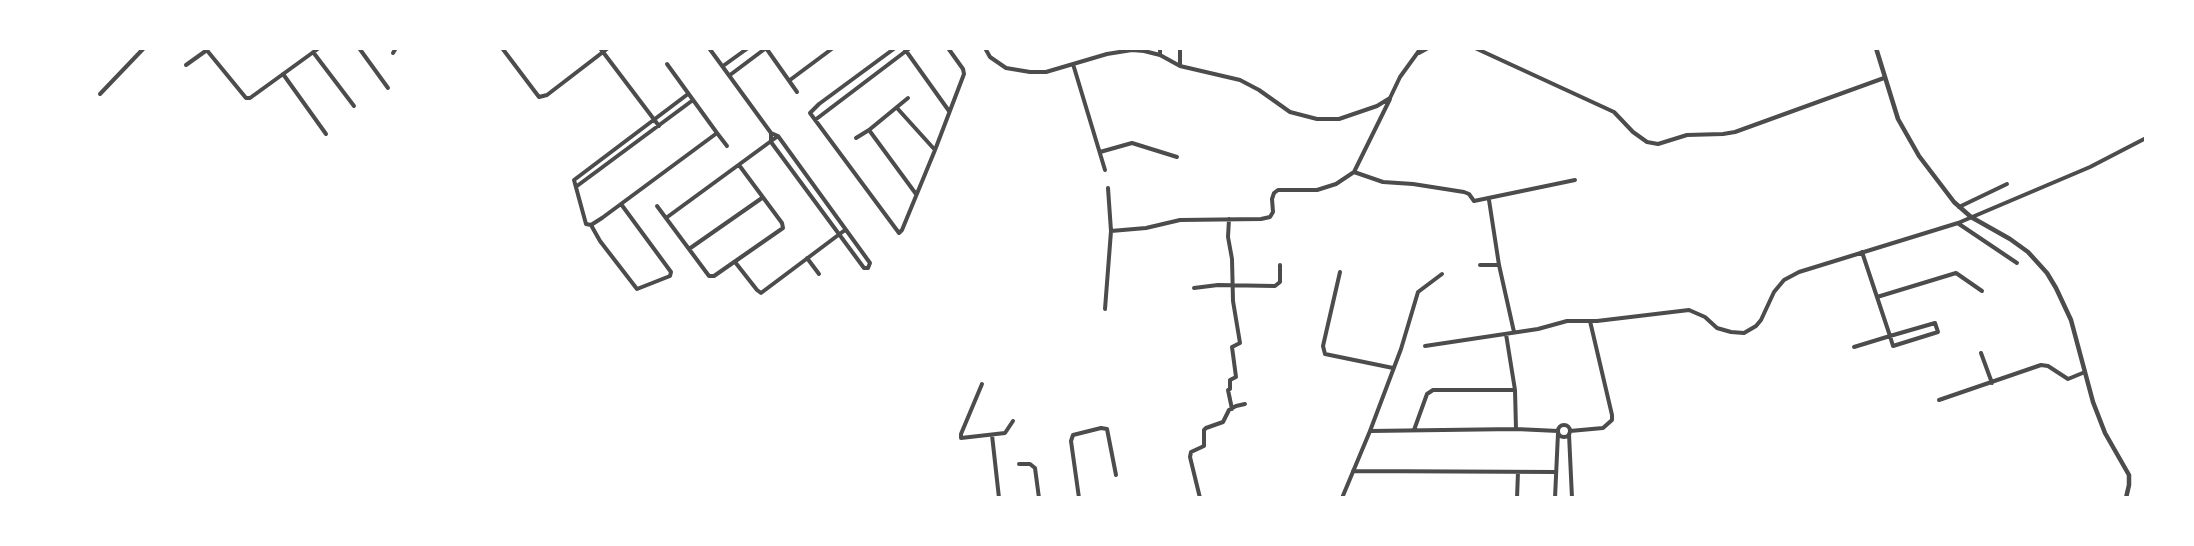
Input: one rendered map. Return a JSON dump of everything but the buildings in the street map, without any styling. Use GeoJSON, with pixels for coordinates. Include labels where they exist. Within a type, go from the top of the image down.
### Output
{"type":"FeatureCollection","features":[{"type":"Feature","properties":{"kind":"street"},"geometry":{"type":"LineString","coordinates":[[100,94],[144,48]]}},
{"type":"Feature","properties":{"kind":"street"},"geometry":{"type":"LineString","coordinates":[[186,65],[206,49],[246,98],[250,98],[319,48]]}},
{"type":"Feature","properties":{"kind":"street"},"geometry":{"type":"LineString","coordinates":[[359,48],[388,88]]}},
{"type":"Feature","properties":{"kind":"street"},"geometry":{"type":"LineString","coordinates":[[393,53],[396,48]]}},
{"type":"Feature","properties":{"kind":"street"},"geometry":{"type":"LineString","coordinates":[[502,48],[539,97],[547,95],[601,50],[608,48]]}},
{"type":"Feature","properties":{"kind":"street"},"geometry":{"type":"LineString","coordinates":[[710,48],[771,133],[778,136],[870,263],[868,268],[864,268],[838,235],[771,142],[771,133]]}},
{"type":"Feature","properties":{"kind":"street"},"geometry":{"type":"LineString","coordinates":[[723,66],[748,48]]}},
{"type":"Feature","properties":{"kind":"street"},"geometry":{"type":"LineString","coordinates":[[730,75],[766,48],[797,92]]}},
{"type":"Feature","properties":{"kind":"street"},"geometry":{"type":"LineString","coordinates":[[790,80],[833,48]]}},
{"type":"Feature","properties":{"kind":"street"},"geometry":{"type":"LineString","coordinates":[[895,48],[810,111],[899,233],[935,150],[964,72],[948,48]]}},
{"type":"Feature","properties":{"kind":"street"},"geometry":{"type":"LineString","coordinates":[[985,48],[990,57],[1005,68],[1030,72],[1046,72],[1107,54],[1132,50],[1160,55],[1180,66],[1240,80],[1259,90],[1290,112],[1317,119],[1339,119],[1377,106],[1390,98]]}},
{"type":"Feature","properties":{"kind":"street"},"geometry":{"type":"LineString","coordinates":[[1160,48],[1160,55]]}},
{"type":"Feature","properties":{"kind":"street"},"geometry":{"type":"LineString","coordinates":[[1180,48],[1180,66]]}},
{"type":"Feature","properties":{"kind":"street"},"geometry":{"type":"LineString","coordinates":[[1111,231],[1146,228],[1180,220],[1261,219],[1270,217],[1273,212],[1272,200],[1278,190],[1317,190],[1336,184],[1354,172],[1400,77],[1421,48]]}},
{"type":"Feature","properties":{"kind":"street"},"geometry":{"type":"LineString","coordinates":[[1416,54],[1428,48]]}},
{"type":"Feature","properties":{"kind":"street"},"geometry":{"type":"LineString","coordinates":[[1475,48],[1614,112],[1633,132],[1647,142],[1658,144],[1698,134],[1723,135],[1735,132],[1884,78]]}},
{"type":"Feature","properties":{"kind":"street"},"geometry":{"type":"LineString","coordinates":[[1876,48],[1898,119],[1909,141],[1959,207],[1971,218],[2010,239],[2028,252],[2047,273],[2056,288],[2071,320],[2093,402],[2105,433],[2128,475],[2129,485],[2126,498]]}},
{"type":"Feature","properties":{"kind":"street"},"geometry":{"type":"LineString","coordinates":[[815,120],[906,49],[949,111]]}},
{"type":"Feature","properties":{"kind":"street"},"geometry":{"type":"LineString","coordinates":[[601,50],[658,126]]}},
{"type":"Feature","properties":{"kind":"street"},"geometry":{"type":"LineString","coordinates":[[313,52],[354,106]]}},
{"type":"Feature","properties":{"kind":"street"},"geometry":{"type":"LineString","coordinates":[[667,64],[727,146]]}},
{"type":"Feature","properties":{"kind":"street"},"geometry":{"type":"LineString","coordinates":[[1073,64],[1105,170]]}},
{"type":"Feature","properties":{"kind":"street"},"geometry":{"type":"LineString","coordinates":[[283,74],[326,134]]}},
{"type":"Feature","properties":{"kind":"street"},"geometry":{"type":"LineString","coordinates":[[621,204],[671,272],[670,276],[637,289],[600,242],[591,225],[588,226],[585,222],[574,180],[688,94]]}},
{"type":"Feature","properties":{"kind":"street"},"geometry":{"type":"LineString","coordinates":[[856,138],[909,98]]}},
{"type":"Feature","properties":{"kind":"street"},"geometry":{"type":"LineString","coordinates":[[577,186],[693,100]]}},
{"type":"Feature","properties":{"kind":"street"},"geometry":{"type":"LineString","coordinates":[[897,108],[935,150]]}},
{"type":"Feature","properties":{"kind":"street"},"geometry":{"type":"LineString","coordinates":[[869,130],[916,194]]}},
{"type":"Feature","properties":{"kind":"street"},"geometry":{"type":"LineString","coordinates":[[591,225],[717,133]]}},
{"type":"Feature","properties":{"kind":"street"},"geometry":{"type":"LineString","coordinates":[[666,218],[778,136]]}},
{"type":"Feature","properties":{"kind":"street"},"geometry":{"type":"LineString","coordinates":[[1425,346],[1506,334],[1567,321],[1590,321],[1689,310],[1705,317],[1717,328],[1744,333],[1761,320],[1773,292],[1784,280],[1799,272],[1971,218],[2090,167],[2146,138]]}},
{"type":"Feature","properties":{"kind":"street"},"geometry":{"type":"LineString","coordinates":[[1100,152],[1132,144],[1177,157]]}},
{"type":"Feature","properties":{"kind":"street"},"geometry":{"type":"LineString","coordinates":[[657,206],[711,277],[783,230],[782,223],[739,165]]}},
{"type":"Feature","properties":{"kind":"street"},"geometry":{"type":"LineString","coordinates":[[1354,172],[1383,182],[1464,192],[1474,201],[1489,200],[1575,180]]}},
{"type":"Feature","properties":{"kind":"street"},"geometry":{"type":"LineString","coordinates":[[1959,207],[2007,184]]}},
{"type":"Feature","properties":{"kind":"street"},"geometry":{"type":"LineString","coordinates":[[1105,309],[1111,231],[1108,188]]}},
{"type":"Feature","properties":{"kind":"street"},"geometry":{"type":"LineString","coordinates":[[689,249],[762,198]]}},
{"type":"Feature","properties":{"kind":"street"},"geometry":{"type":"LineString","coordinates":[[1489,200],[1499,265],[1514,332]]}},
{"type":"Feature","properties":{"kind":"street"},"geometry":{"type":"LineString","coordinates":[[1229,219],[1228,237],[1232,259],[1233,301],[1240,343],[1232,346],[1236,377],[1230,380],[1228,390],[1232,409]]}},
{"type":"Feature","properties":{"kind":"street"},"geometry":{"type":"LineString","coordinates":[[1958,223],[2017,263]]}},
{"type":"Feature","properties":{"kind":"street"},"geometry":{"type":"LineString","coordinates":[[735,262],[761,293],[845,230]]}},
{"type":"Feature","properties":{"kind":"street"},"geometry":{"type":"LineString","coordinates":[[1854,347],[1890,336],[1935,323],[1938,332],[1893,346],[1890,336],[1862,252]]}},
{"type":"Feature","properties":{"kind":"street"},"geometry":{"type":"LineString","coordinates":[[807,258],[819,274]]}},
{"type":"Feature","properties":{"kind":"street"},"geometry":{"type":"LineString","coordinates":[[1480,265],[1499,265]]}},
{"type":"Feature","properties":{"kind":"street"},"geometry":{"type":"LineString","coordinates":[[1194,288],[1233,285],[1275,286],[1280,282],[1280,266]]}},
{"type":"Feature","properties":{"kind":"street"},"geometry":{"type":"LineString","coordinates":[[1340,272],[1323,346],[1325,354],[1393,369]]}},
{"type":"Feature","properties":{"kind":"street"},"geometry":{"type":"LineString","coordinates":[[1877,297],[1956,273],[1982,291]]}},
{"type":"Feature","properties":{"kind":"street"},"geometry":{"type":"LineString","coordinates":[[1342,498],[1393,369],[1418,292],[1442,274]]}},
{"type":"Feature","properties":{"kind":"street"},"geometry":{"type":"LineString","coordinates":[[1370,431],[1516,429],[1558,432],[1562,437],[1569,432],[1604,428],[1612,420],[1610,404],[1590,321]]}},
{"type":"Feature","properties":{"kind":"street"},"geometry":{"type":"LineString","coordinates":[[1506,334],[1515,390],[1516,429]]}},
{"type":"Feature","properties":{"kind":"street"},"geometry":{"type":"LineString","coordinates":[[1981,353],[1992,383]]}},
{"type":"Feature","properties":{"kind":"street"},"geometry":{"type":"LineString","coordinates":[[1939,400],[2040,365],[2048,366],[2068,379],[2085,372]]}},
{"type":"Feature","properties":{"kind":"street"},"geometry":{"type":"LineString","coordinates":[[982,384],[960,436],[964,438],[1007,431],[1013,421]]}},
{"type":"Feature","properties":{"kind":"street"},"geometry":{"type":"LineString","coordinates":[[1414,430],[1427,394],[1433,390],[1515,390]]}},
{"type":"Feature","properties":{"kind":"street"},"geometry":{"type":"LineString","coordinates":[[1200,498],[1190,457],[1191,452],[1204,446],[1203,430],[1223,422],[1232,409],[1245,405]]}},
{"type":"Feature","properties":{"kind":"street"},"geometry":{"type":"LineString","coordinates":[[1556,498],[1558,432],[1560,426],[1564,425],[1568,426],[1569,432],[1572,498]]}},
{"type":"Feature","properties":{"kind":"street"},"geometry":{"type":"LineString","coordinates":[[1079,498],[1071,441],[1073,435],[1101,428],[1107,429],[1116,475]]}},
{"type":"Feature","properties":{"kind":"street"},"geometry":{"type":"LineString","coordinates":[[992,435],[999,498]]}},
{"type":"Feature","properties":{"kind":"street"},"geometry":{"type":"LineString","coordinates":[[1019,464],[1030,464],[1035,468],[1039,498]]}},
{"type":"Feature","properties":{"kind":"street"},"geometry":{"type":"LineString","coordinates":[[1353,471],[1556,472]]}},
{"type":"Feature","properties":{"kind":"street"},"geometry":{"type":"LineString","coordinates":[[1517,498],[1518,472]]}}]}
